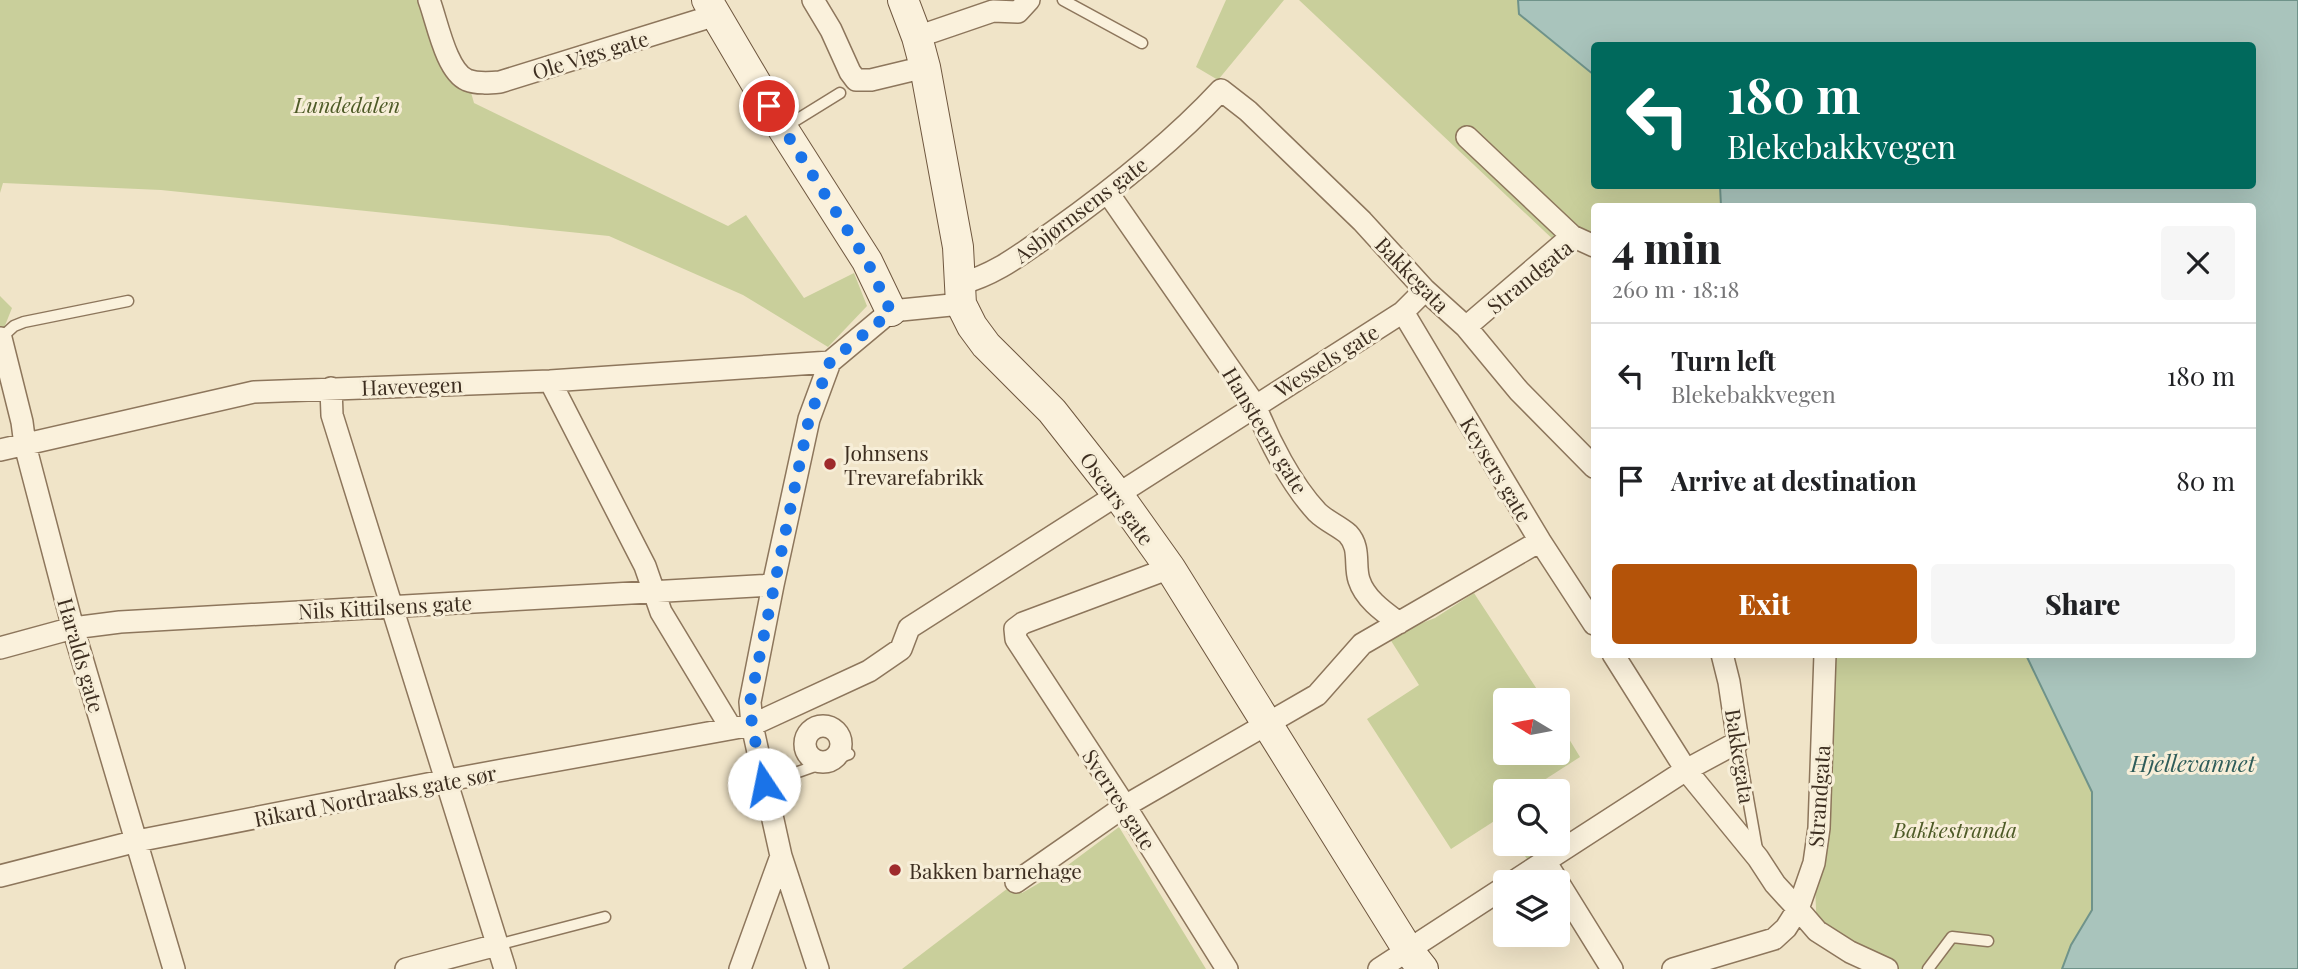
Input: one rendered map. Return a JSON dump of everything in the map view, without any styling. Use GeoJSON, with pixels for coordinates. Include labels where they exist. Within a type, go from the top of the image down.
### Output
{"type":"FeatureCollection","features":[{"type":"Feature","properties":{"kind":"street","name":"Ole Vigs gate"},"geometry":{"type":"LineString","coordinates":[[429,0],[450,64],[464,79],[480,83],[500,82],[711,8]]}},
{"type":"Feature","properties":{"kind":"street"},"geometry":{"type":"LineString","coordinates":[[813,0],[856,80],[871,80],[925,67]]}},
{"type":"Feature","properties":{"kind":"street","name":"Oscars gate"},"geometry":{"type":"LineString","coordinates":[[902,0],[917,37],[925,67],[958,247],[960,294],[972,326],[986,345],[1052,411],[1118,495],[1170,568],[1416,959]]}},
{"type":"Feature","properties":{"kind":"street"},"geometry":{"type":"LineString","coordinates":[[917,37],[993,11],[1018,12],[1029,0]]}},
{"type":"Feature","properties":{"kind":"street"},"geometry":{"type":"LineString","coordinates":[[711,8],[783,129],[867,261],[891,312],[830,362],[809,419],[750,702],[742,727]]}},
{"type":"Feature","properties":{"kind":"street","name":"Asbjørnsens gate"},"geometry":{"type":"LineString","coordinates":[[891,312],[960,294],[997,271],[1108,193],[1221,90]]}},
{"type":"Feature","properties":{"kind":"street","name":"Bakkegata"},"geometry":{"type":"LineString","coordinates":[[1221,90],[1248,110],[1362,220],[1425,290],[1466,327],[1519,391],[1590,456]]}},
{"type":"Feature","properties":{"kind":"street"},"geometry":{"type":"LineString","coordinates":[[1467,137],[1573,236]]}},
{"type":"Feature","properties":{"kind":"street","name":"Hansteens gate"},"geometry":{"type":"LineString","coordinates":[[1108,193],[1255,405],[1267,436],[1305,495],[1318,512],[1348,535],[1356,549],[1359,581],[1377,606],[1399,623]]}},
{"type":"Feature","properties":{"kind":"street","name":"Strandgata"},"geometry":{"type":"LineString","coordinates":[[1466,327],[1573,236],[1591,245]]}},
{"type":"Feature","properties":{"kind":"street","name":"Wessels gate"},"geometry":{"type":"LineString","coordinates":[[742,727],[869,671],[901,649],[909,628],[1403,312],[1425,290]]}},
{"type":"Feature","properties":{"kind":"street","name":"Keysers gate"},"geometry":{"type":"LineString","coordinates":[[1403,312],[1540,541],[1591,613]]}},
{"type":"Feature","properties":{"kind":"street","name":"Haralds gate"},"geometry":{"type":"LineString","coordinates":[[1,338],[22,422],[24,445],[73,628],[174,969]]}},
{"type":"Feature","properties":{"kind":"street","name":"Havevegen"},"geometry":{"type":"LineString","coordinates":[[0,450],[254,392],[331,387],[550,381],[830,362]]}},
{"type":"Feature","properties":{"kind":"street"},"geometry":{"type":"LineString","coordinates":[[550,381],[645,566],[661,612],[742,727],[764,784],[781,856],[818,969]]}},
{"type":"Feature","properties":{"kind":"street"},"geometry":{"type":"LineString","coordinates":[[331,387],[332,415],[505,969]]}},
{"type":"Feature","properties":{"kind":"street"},"geometry":{"type":"LineString","coordinates":[[1016,882],[1125,806],[1317,695],[1362,644],[1540,541]]}},
{"type":"Feature","properties":{"kind":"street","name":"Sverres gate"},"geometry":{"type":"LineString","coordinates":[[1170,568],[1023,622],[1015,629],[1016,639],[1227,969]]}},
{"type":"Feature","properties":{"kind":"street","name":"Nils Kittilsens gate"},"geometry":{"type":"LineString","coordinates":[[0,648],[73,628],[205,616],[774,585]]}},
{"type":"Feature","properties":{"kind":"street"},"geometry":{"type":"LineString","coordinates":[[1616,658],[1686,770],[1816,932],[1887,969]]}},
{"type":"Feature","properties":{"kind":"street","name":"Bakkegata"},"geometry":{"type":"LineString","coordinates":[[1723,658],[1738,742]]}},
{"type":"Feature","properties":{"kind":"street","name":"Strandgata"},"geometry":{"type":"LineString","coordinates":[[1673,969],[1774,939],[1786,928],[1798,909],[1814,863],[1819,828],[1825,658]]}},
{"type":"Feature","properties":{"kind":"street","name":"Rikard Nordraaks gate sør"},"geometry":{"type":"LineString","coordinates":[[0,876],[137,841],[448,780],[742,727]]}},
{"type":"Feature","properties":{"kind":"street"},"geometry":{"type":"LineString","coordinates":[[1531,870],[1686,770],[1738,742]]}},
{"type":"Feature","properties":{"kind":"street"},"geometry":{"type":"LineString","coordinates":[[740,969],[781,856]]}},
{"type":"Feature","properties":{"kind":"street"},"geometry":{"type":"LineString","coordinates":[[1545,861],[1612,969]]}},
{"type":"Feature","properties":{"kind":"street"},"geometry":{"type":"LineString","coordinates":[[1379,969],[1416,959],[1493,897]]}},
{"type":"Feature","properties":{"kind":"street"},"geometry":{"type":"LineString","coordinates":[[406,969],[497,945]]}},
{"type":"Feature","properties":{"kind":"lane"},"geometry":{"type":"LineString","coordinates":[[1063,0],[1142,43]]}},
{"type":"Feature","properties":{"kind":"lane"},"geometry":{"type":"LineString","coordinates":[[783,129],[840,93]]}},
{"type":"Feature","properties":{"kind":"lane"},"geometry":{"type":"LineString","coordinates":[[1,338],[14,326],[24,322],[128,301]]}},
{"type":"Feature","properties":{"kind":"lane","name":"Bakkegata"},"geometry":{"type":"LineString","coordinates":[[1738,742],[1758,858]]}},
{"type":"Feature","properties":{"kind":"lane"},"geometry":{"type":"LineString","coordinates":[[764,784],[849,754]]}},
{"type":"Feature","properties":{"kind":"lane"},"geometry":{"type":"LineString","coordinates":[[497,945],[606,917]]}},
{"type":"Feature","properties":{"kind":"lane"},"geometry":{"type":"LineString","coordinates":[[1928,969],[1952,937],[1988,941]]}},
{"type":"Feature","properties":{"kind":"green space","name":"Lundedalen"},"geometry":{"type":"Polygon","coordinates":[[[0,0],[423,0],[470,89],[474,103],[728,226],[746,215],[804,298],[854,273],[867,306],[828,347],[743,295],[609,236],[161,190],[3,183],[0,193],[0,0]]]}},
{"type":"Feature","properties":{"kind":"green space"},"geometry":{"type":"Polygon","coordinates":[[[1226,0],[1284,0],[1218,80],[1196,67],[1226,0]]]}},
{"type":"Feature","properties":{"kind":"green space"},"geometry":{"type":"Polygon","coordinates":[[[1299,0],[1518,0],[1520,14],[1591,73],[1591,189],[1720,189],[1721,203],[1591,203],[1591,246],[1560,246],[1299,0]]]}},
{"type":"Feature","properties":{"kind":"green space"},"geometry":{"type":"Polygon","coordinates":[[[0,296],[12,308],[0,338],[0,296]]]}},
{"type":"Feature","properties":{"kind":"green space"},"geometry":{"type":"Polygon","coordinates":[[[1474,593],[1536,688],[1493,688],[1493,765],[1568,765],[1546,779],[1493,779],[1493,822],[1451,849],[1367,719],[1419,685],[1388,636],[1435,618],[1474,593]]]}},
{"type":"Feature","properties":{"kind":"green space","name":"Bakkestranda"},"geometry":{"type":"Polygon","coordinates":[[[1825,658],[2027,658],[2092,792],[2092,910],[2071,945],[2062,969],[1890,969],[1817,931],[1814,863],[1825,658]]]}},
{"type":"Feature","properties":{"kind":"green space"},"geometry":{"type":"Polygon","coordinates":[[[1570,741],[1580,757],[1570,763],[1570,741]]]}},
{"type":"Feature","properties":{"kind":"green space"},"geometry":{"type":"Polygon","coordinates":[[[1119,827],[1206,969],[902,969],[1016,882],[1022,893],[1060,871],[1119,827]]]}},
{"type":"Feature","properties":{"kind":"green space"},"geometry":{"type":"Polygon","coordinates":[[[1525,856],[1539,856],[1529,862],[1525,856]]]}},
{"type":"Feature","properties":{"kind":"water","name":"Hjellevannet"},"geometry":{"type":"Polygon","coordinates":[[[1518,0],[2298,0],[2298,969],[2062,969],[2071,945],[2092,910],[2092,792],[2027,658],[2256,658],[2256,203],[1721,203],[1720,189],[2256,189],[2256,42],[1591,42],[1591,73],[1519,14],[1518,0]]]}},
{"type":"Feature","properties":{"kind":"place","name":"Johnsens Trevarefabrikk"},"geometry":{"type":"Point","coordinates":[830,464]}},
{"type":"Feature","properties":{"kind":"place","name":"Bakken barnehage"},"geometry":{"type":"Point","coordinates":[895,870]}},
{"type":"Feature","properties":{"kind":"route"},"geometry":{"type":"LineString","coordinates":[[764,784],[750,702],[809,419],[830,362],[891,312],[867,261],[769,106]]}}]}
